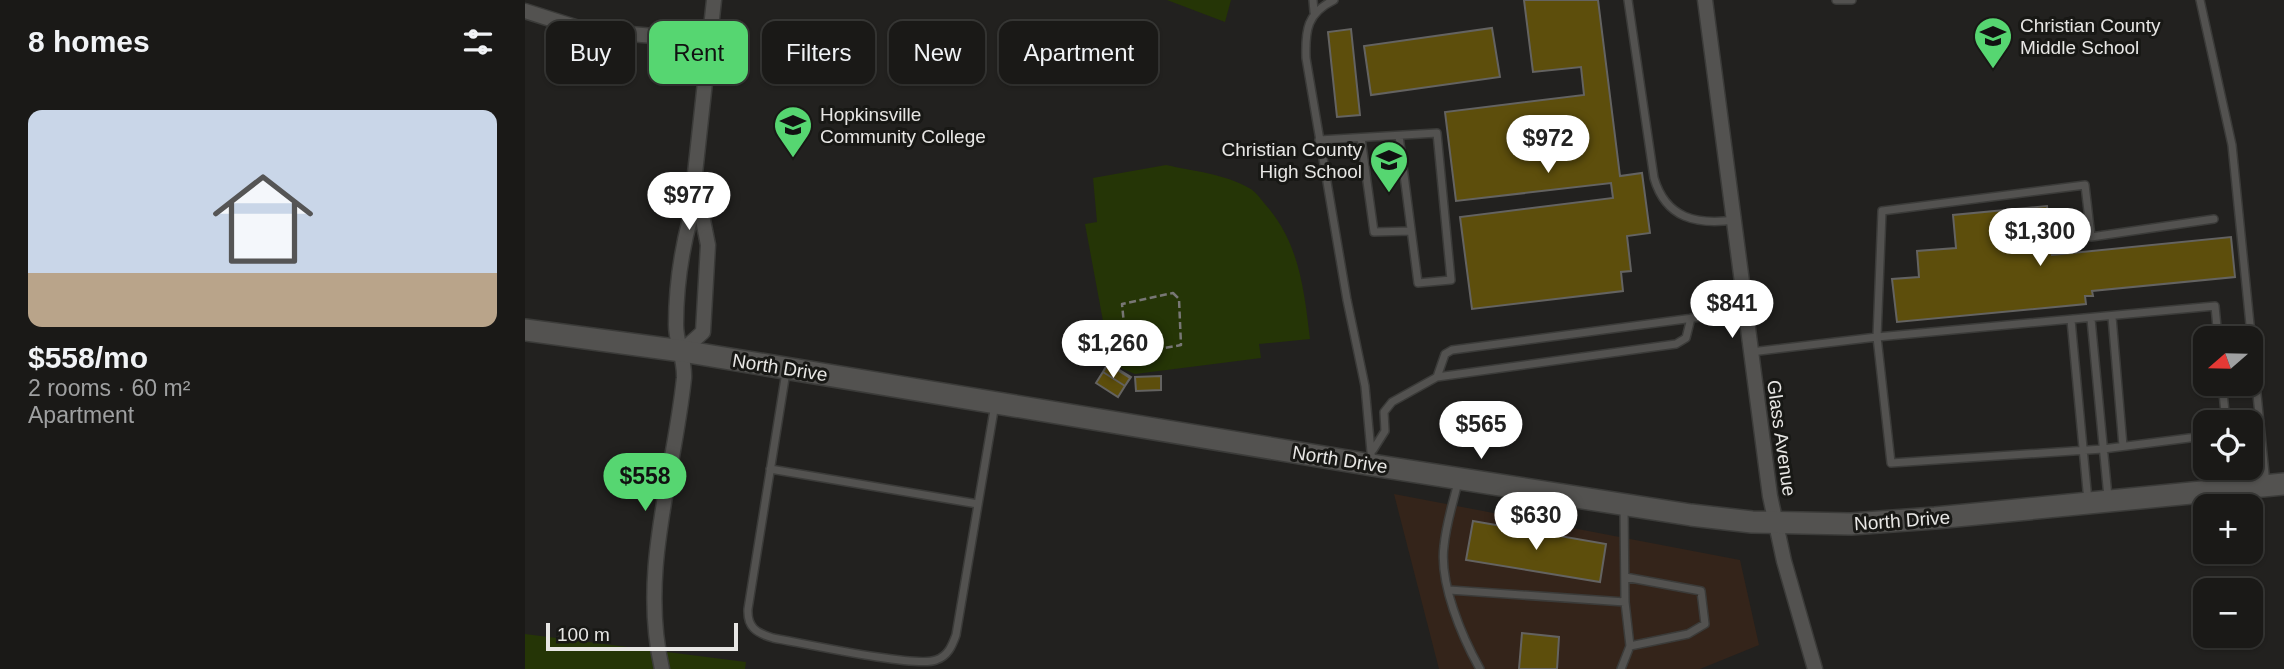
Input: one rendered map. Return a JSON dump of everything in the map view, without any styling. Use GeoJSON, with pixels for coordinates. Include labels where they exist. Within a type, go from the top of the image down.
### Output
{"type":"FeatureCollection","features":[{"type":"Feature","properties":{"kind":"main road","name":"North Drive"},"geometry":{"type":"LineString","coordinates":[[525,330],[682,351],[995,402],[1372,458],[1459,478],[1624,505],[1776,523],[1851,524],[2098,503],[2275,484]]}},
{"type":"Feature","properties":{"kind":"street"},"geometry":{"type":"LineString","coordinates":[[712,21],[714,0]]}},
{"type":"Feature","properties":{"kind":"street","name":"Glass Avenue"},"geometry":{"type":"LineString","coordinates":[[1705,0],[1776,523],[1815,669]]}},
{"type":"Feature","properties":{"kind":"street"},"geometry":{"type":"LineString","coordinates":[[525,11],[585,30],[649,36]]}},
{"type":"Feature","properties":{"kind":"street"},"geometry":{"type":"LineString","coordinates":[[662,669],[654,632],[653,577],[684,375],[676,328],[682,252],[690,219],[706,84]]}},
{"type":"Feature","properties":{"kind":"street"},"geometry":{"type":"LineString","coordinates":[[682,351],[703,332],[708,245],[700,205],[701,120]]}},
{"type":"Feature","properties":{"kind":"lane"},"geometry":{"type":"LineString","coordinates":[[1313,0],[1314,12]]}},
{"type":"Feature","properties":{"kind":"lane"},"geometry":{"type":"LineString","coordinates":[[1333,0],[1314,12],[1307,26],[1306,58],[1365,386],[1372,458]]}},
{"type":"Feature","properties":{"kind":"lane"},"geometry":{"type":"LineString","coordinates":[[1628,0],[1654,178],[1660,196],[1672,210],[1696,222],[1735,219]]}},
{"type":"Feature","properties":{"kind":"lane"},"geometry":{"type":"LineString","coordinates":[[1836,0],[1852,0]]}},
{"type":"Feature","properties":{"kind":"lane"},"geometry":{"type":"LineString","coordinates":[[2200,0],[2232,145],[2275,484]]}},
{"type":"Feature","properties":{"kind":"lane"},"geometry":{"type":"LineString","coordinates":[[1319,140],[1437,133],[1451,280],[1418,283],[1399,136]]}},
{"type":"Feature","properties":{"kind":"lane"},"geometry":{"type":"LineString","coordinates":[[1361,138],[1374,232],[1411,231]]}},
{"type":"Feature","properties":{"kind":"lane"},"geometry":{"type":"LineString","coordinates":[[2193,437],[2103,449],[1891,463],[1877,337],[1882,211],[2085,184],[2091,237],[2214,219]]}},
{"type":"Feature","properties":{"kind":"lane"},"geometry":{"type":"LineString","coordinates":[[1751,352],[1877,337],[2215,306],[2217,326]]}},
{"type":"Feature","properties":{"kind":"lane"},"geometry":{"type":"LineString","coordinates":[[1437,377],[1445,354],[1452,350],[1746,311]]}},
{"type":"Feature","properties":{"kind":"lane"},"geometry":{"type":"LineString","coordinates":[[2112,317],[2123,446]]}},
{"type":"Feature","properties":{"kind":"lane"},"geometry":{"type":"LineString","coordinates":[[1372,458],[1385,431],[1384,411],[1392,401],[1437,377],[1676,344],[1686,338],[1691,318]]}},
{"type":"Feature","properties":{"kind":"lane"},"geometry":{"type":"LineString","coordinates":[[2091,319],[2103,449],[2098,503]]}},
{"type":"Feature","properties":{"kind":"lane"},"geometry":{"type":"LineString","coordinates":[[2071,320],[2084,450],[2098,503]]}},
{"type":"Feature","properties":{"kind":"lane"},"geometry":{"type":"LineString","coordinates":[[787,368],[748,609],[750,625],[755,631],[773,638],[899,659],[932,662],[940,659],[952,645],[995,402]]}},
{"type":"Feature","properties":{"kind":"lane"},"geometry":{"type":"LineString","coordinates":[[770,469],[978,504]]}},
{"type":"Feature","properties":{"kind":"lane"},"geometry":{"type":"LineString","coordinates":[[1459,478],[1443,549],[1449,590],[1464,639],[1480,669]]}},
{"type":"Feature","properties":{"kind":"lane"},"geometry":{"type":"LineString","coordinates":[[1621,669],[1630,646],[1625,602],[1624,505]]}},
{"type":"Feature","properties":{"kind":"lane"},"geometry":{"type":"LineString","coordinates":[[1625,577],[1701,592],[1705,624],[1688,634],[1630,646]]}},
{"type":"Feature","properties":{"kind":"lane"},"geometry":{"type":"LineString","coordinates":[[1449,590],[1625,602]]}},
{"type":"Feature","properties":{"kind":"path"},"geometry":{"type":"LineString","coordinates":[[1176,295],[1181,345],[1129,356],[1125,352],[1122,304],[1176,295]]}},
{"type":"Feature","properties":{"kind":"shaded area"},"geometry":{"type":"Polygon","coordinates":[[[1394,494],[1740,560],[1759,645],[1700,669],[1439,669],[1394,494]]]}},
{"type":"Feature","properties":{"kind":"green space"},"geometry":{"type":"Polygon","coordinates":[[[1167,0],[1231,0],[1225,22],[1167,0]]]}},
{"type":"Feature","properties":{"kind":"green space"},"geometry":{"type":"Polygon","coordinates":[[[1166,165],[1230,179],[1251,189],[1259,197],[1285,233],[1298,266],[1310,339],[1259,344],[1261,358],[1135,374],[1111,364],[1085,224],[1097,222],[1093,178],[1166,165]]]}},
{"type":"Feature","properties":{"kind":"green space"},"geometry":{"type":"Polygon","coordinates":[[[525,634],[746,662],[745,669],[525,669],[525,634]]]}},
{"type":"Feature","properties":{"kind":"building"},"geometry":{"type":"Polygon","coordinates":[[[1524,0],[1598,0],[1620,176],[1642,173],[1650,233],[1627,236],[1631,271],[1621,272],[1623,291],[1472,309],[1460,217],[1613,198],[1611,183],[1456,201],[1445,112],[1584,95],[1581,67],[1533,72],[1524,0]]]}},
{"type":"Feature","properties":{"kind":"building"},"geometry":{"type":"Polygon","coordinates":[[[1492,28],[1500,77],[1371,95],[1364,46],[1492,28]]]}},
{"type":"Feature","properties":{"kind":"building"},"geometry":{"type":"Polygon","coordinates":[[[1351,29],[1360,115],[1337,117],[1328,32],[1351,29]]]}},
{"type":"Feature","properties":{"kind":"building"},"geometry":{"type":"Polygon","coordinates":[[[2047,206],[2052,255],[2231,237],[2235,277],[2092,291],[2093,296],[2085,296],[2086,304],[1897,322],[1892,279],[1919,277],[1917,251],[1956,248],[1953,215],[2047,206]]]}},
{"type":"Feature","properties":{"kind":"building"},"geometry":{"type":"Polygon","coordinates":[[[1097,327],[1103,354],[1091,356],[1085,330],[1097,327]]]}},
{"type":"Feature","properties":{"kind":"building"},"geometry":{"type":"Polygon","coordinates":[[[1108,363],[1131,377],[1125,386],[1103,372],[1108,363]]]}},
{"type":"Feature","properties":{"kind":"building"},"geometry":{"type":"Polygon","coordinates":[[[1108,364],[1130,378],[1118,397],[1096,383],[1108,364]]]}},
{"type":"Feature","properties":{"kind":"building"},"geometry":{"type":"Polygon","coordinates":[[[1161,376],[1161,390],[1136,391],[1135,377],[1161,376]]]}},
{"type":"Feature","properties":{"kind":"building"},"geometry":{"type":"Polygon","coordinates":[[[1473,521],[1606,544],[1600,582],[1466,560],[1473,521]]]}},
{"type":"Feature","properties":{"kind":"building"},"geometry":{"type":"Polygon","coordinates":[[[1522,633],[1559,637],[1557,669],[1519,669],[1522,633]]]}},
{"type":"Feature","properties":{"kind":"place","name":"Christian County Middle School"},"geometry":{"type":"Point","coordinates":[1993,70]}},
{"type":"Feature","properties":{"kind":"place","name":"Hopkinsville Community College"},"geometry":{"type":"Point","coordinates":[793,159]}},
{"type":"Feature","properties":{"kind":"place","name":"Christian County High School"},"geometry":{"type":"Point","coordinates":[1389,194]}}]}
